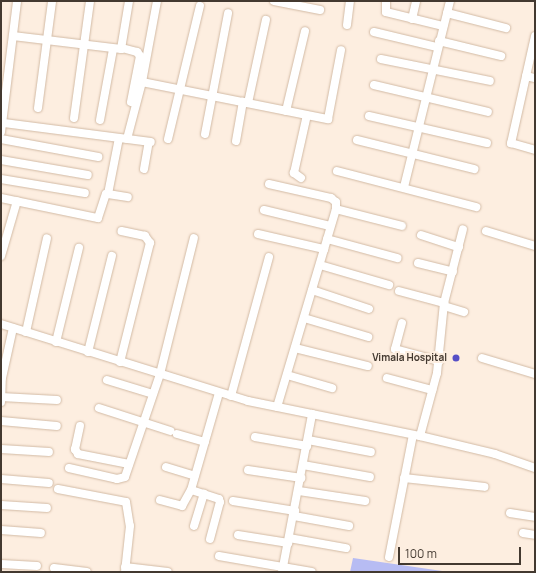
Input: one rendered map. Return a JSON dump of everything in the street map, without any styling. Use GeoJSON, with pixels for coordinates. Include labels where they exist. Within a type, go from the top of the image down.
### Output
{"type":"FeatureCollection","features":[{"type":"Feature","properties":{"kind":"street"},"geometry":{"type":"LineString","coordinates":[[1,132],[4,123],[16,1]]}},
{"type":"Feature","properties":{"kind":"street"},"geometry":{"type":"LineString","coordinates":[[38,108],[52,1]]}},
{"type":"Feature","properties":{"kind":"street"},"geometry":{"type":"LineString","coordinates":[[74,118],[90,1]]}},
{"type":"Feature","properties":{"kind":"street"},"geometry":{"type":"LineString","coordinates":[[122,48],[129,1]]}},
{"type":"Feature","properties":{"kind":"street"},"geometry":{"type":"LineString","coordinates":[[1,198],[96,218],[100,217],[123,139],[142,82],[158,1]]}},
{"type":"Feature","properties":{"kind":"street"},"geometry":{"type":"LineString","coordinates":[[274,1],[293,3],[320,10]]}},
{"type":"Feature","properties":{"kind":"street"},"geometry":{"type":"LineString","coordinates":[[347,25],[350,1]]}},
{"type":"Feature","properties":{"kind":"street"},"geometry":{"type":"LineString","coordinates":[[386,1],[386,12],[443,26]]}},
{"type":"Feature","properties":{"kind":"street"},"geometry":{"type":"LineString","coordinates":[[412,19],[416,1]]}},
{"type":"Feature","properties":{"kind":"street"},"geometry":{"type":"LineString","coordinates":[[404,187],[438,44],[450,1]]}},
{"type":"Feature","properties":{"kind":"street"},"geometry":{"type":"LineString","coordinates":[[168,139],[200,6]]}},
{"type":"Feature","properties":{"kind":"street"},"geometry":{"type":"LineString","coordinates":[[447,12],[506,28]]}},
{"type":"Feature","properties":{"kind":"street"},"geometry":{"type":"LineString","coordinates":[[205,134],[228,13]]}},
{"type":"Feature","properties":{"kind":"street"},"geometry":{"type":"LineString","coordinates":[[236,141],[266,20]]}},
{"type":"Feature","properties":{"kind":"street"},"geometry":{"type":"LineString","coordinates":[[286,111],[305,31]]}},
{"type":"Feature","properties":{"kind":"street"},"geometry":{"type":"LineString","coordinates":[[374,32],[501,56]]}},
{"type":"Feature","properties":{"kind":"street"},"geometry":{"type":"LineString","coordinates":[[13,36],[47,38],[113,49],[122,48],[139,55],[131,102]]}},
{"type":"Feature","properties":{"kind":"street"},"geometry":{"type":"LineString","coordinates":[[535,36],[511,143],[535,150]]}},
{"type":"Feature","properties":{"kind":"street"},"geometry":{"type":"LineString","coordinates":[[100,120],[113,49]]}},
{"type":"Feature","properties":{"kind":"street"},"geometry":{"type":"LineString","coordinates":[[142,82],[328,119],[341,50]]}},
{"type":"Feature","properties":{"kind":"street"},"geometry":{"type":"LineString","coordinates":[[381,60],[490,81]]}},
{"type":"Feature","properties":{"kind":"street"},"geometry":{"type":"LineString","coordinates":[[526,76],[535,78]]}},
{"type":"Feature","properties":{"kind":"street"},"geometry":{"type":"LineString","coordinates":[[374,85],[488,112]]}},
{"type":"Feature","properties":{"kind":"street"},"geometry":{"type":"LineString","coordinates":[[301,178],[294,173],[307,115]]}},
{"type":"Feature","properties":{"kind":"street"},"geometry":{"type":"LineString","coordinates":[[369,116],[487,143]]}},
{"type":"Feature","properties":{"kind":"street"},"geometry":{"type":"LineString","coordinates":[[4,123],[150,142],[144,169]]}},
{"type":"Feature","properties":{"kind":"street"},"geometry":{"type":"LineString","coordinates":[[1,139],[98,157]]}},
{"type":"Feature","properties":{"kind":"street"},"geometry":{"type":"LineString","coordinates":[[357,140],[474,169]]}},
{"type":"Feature","properties":{"kind":"street"},"geometry":{"type":"LineString","coordinates":[[1,160],[88,175]]}},
{"type":"Feature","properties":{"kind":"street"},"geometry":{"type":"LineString","coordinates":[[337,171],[404,187],[476,207]]}},
{"type":"Feature","properties":{"kind":"street"},"geometry":{"type":"LineString","coordinates":[[1,179],[85,193]]}},
{"type":"Feature","properties":{"kind":"street"},"geometry":{"type":"LineString","coordinates":[[269,184],[331,198],[336,202],[336,209],[320,265],[277,407]]}},
{"type":"Feature","properties":{"kind":"street"},"geometry":{"type":"LineString","coordinates":[[108,194],[128,198]]}},
{"type":"Feature","properties":{"kind":"street"},"geometry":{"type":"LineString","coordinates":[[1,256],[17,201]]}},
{"type":"Feature","properties":{"kind":"street"},"geometry":{"type":"LineString","coordinates":[[336,209],[402,226]]}},
{"type":"Feature","properties":{"kind":"street"},"geometry":{"type":"LineString","coordinates":[[264,210],[330,226]]}},
{"type":"Feature","properties":{"kind":"street"},"geometry":{"type":"LineString","coordinates":[[389,557],[404,478],[416,435],[432,390],[439,361],[444,304],[463,229]]}},
{"type":"Feature","properties":{"kind":"street"},"geometry":{"type":"LineString","coordinates":[[120,362],[150,243],[145,236],[122,231]]}},
{"type":"Feature","properties":{"kind":"street"},"geometry":{"type":"LineString","coordinates":[[486,231],[535,246]]}},
{"type":"Feature","properties":{"kind":"street"},"geometry":{"type":"LineString","coordinates":[[258,234],[324,249]]}},
{"type":"Feature","properties":{"kind":"street"},"geometry":{"type":"LineString","coordinates":[[421,235],[459,247]]}},
{"type":"Feature","properties":{"kind":"street"},"geometry":{"type":"LineString","coordinates":[[26,332],[47,238]]}},
{"type":"Feature","properties":{"kind":"street"},"geometry":{"type":"LineString","coordinates":[[69,468],[120,479],[125,476],[160,374],[194,238]]}},
{"type":"Feature","properties":{"kind":"street"},"geometry":{"type":"LineString","coordinates":[[327,239],[397,258]]}},
{"type":"Feature","properties":{"kind":"street"},"geometry":{"type":"LineString","coordinates":[[56,342],[79,248]]}},
{"type":"Feature","properties":{"kind":"street"},"geometry":{"type":"LineString","coordinates":[[88,352],[112,256]]}},
{"type":"Feature","properties":{"kind":"street"},"geometry":{"type":"LineString","coordinates":[[230,396],[269,256]]}},
{"type":"Feature","properties":{"kind":"street"},"geometry":{"type":"LineString","coordinates":[[418,263],[453,272]]}},
{"type":"Feature","properties":{"kind":"street"},"geometry":{"type":"LineString","coordinates":[[320,265],[390,285]]}},
{"type":"Feature","properties":{"kind":"street"},"geometry":{"type":"LineString","coordinates":[[312,290],[369,309]]}},
{"type":"Feature","properties":{"kind":"street"},"geometry":{"type":"LineString","coordinates":[[399,291],[444,304],[464,312]]}},
{"type":"Feature","properties":{"kind":"street"},"geometry":{"type":"LineString","coordinates":[[304,318],[368,337]]}},
{"type":"Feature","properties":{"kind":"street"},"geometry":{"type":"LineString","coordinates":[[1,324],[230,396],[416,435],[495,454],[535,468]]}},
{"type":"Feature","properties":{"kind":"street"},"geometry":{"type":"LineString","coordinates":[[402,324],[395,349],[439,361]]}},
{"type":"Feature","properties":{"kind":"street"},"geometry":{"type":"LineString","coordinates":[[1,402],[2,378],[13,328]]}},
{"type":"Feature","properties":{"kind":"street"},"geometry":{"type":"LineString","coordinates":[[295,348],[368,366]]}},
{"type":"Feature","properties":{"kind":"street"},"geometry":{"type":"LineString","coordinates":[[482,358],[535,374]]}},
{"type":"Feature","properties":{"kind":"street"},"geometry":{"type":"LineString","coordinates":[[287,375],[332,388]]}},
{"type":"Feature","properties":{"kind":"street"},"geometry":{"type":"LineString","coordinates":[[386,378],[432,390]]}},
{"type":"Feature","properties":{"kind":"street"},"geometry":{"type":"LineString","coordinates":[[107,380],[153,394]]}},
{"type":"Feature","properties":{"kind":"street"},"geometry":{"type":"LineString","coordinates":[[160,500],[182,506],[191,490],[219,393]]}},
{"type":"Feature","properties":{"kind":"street"},"geometry":{"type":"LineString","coordinates":[[1,397],[57,400]]}},
{"type":"Feature","properties":{"kind":"street"},"geometry":{"type":"LineString","coordinates":[[99,408],[205,442]]}},
{"type":"Feature","properties":{"kind":"street"},"geometry":{"type":"LineString","coordinates":[[283,569],[288,540],[295,514],[312,414]]}},
{"type":"Feature","properties":{"kind":"street"},"geometry":{"type":"LineString","coordinates":[[1,421],[57,426]]}},
{"type":"Feature","properties":{"kind":"street"},"geometry":{"type":"LineString","coordinates":[[80,426],[75,449],[78,454],[129,464]]}},
{"type":"Feature","properties":{"kind":"street"},"geometry":{"type":"LineString","coordinates":[[255,437],[371,452]]}},
{"type":"Feature","properties":{"kind":"street"},"geometry":{"type":"LineString","coordinates":[[1,449],[49,452]]}},
{"type":"Feature","properties":{"kind":"street"},"geometry":{"type":"LineString","coordinates":[[303,465],[370,478]]}},
{"type":"Feature","properties":{"kind":"street"},"geometry":{"type":"LineString","coordinates":[[166,467],[195,476]]}},
{"type":"Feature","properties":{"kind":"street"},"geometry":{"type":"LineString","coordinates":[[248,470],[301,478]]}},
{"type":"Feature","properties":{"kind":"street"},"geometry":{"type":"LineString","coordinates":[[404,478],[485,487]]}},
{"type":"Feature","properties":{"kind":"street"},"geometry":{"type":"LineString","coordinates":[[1,479],[50,483]]}},
{"type":"Feature","properties":{"kind":"street"},"geometry":{"type":"LineString","coordinates":[[58,489],[126,502],[130,526],[125,569],[168,572]]}},
{"type":"Feature","properties":{"kind":"street"},"geometry":{"type":"LineString","coordinates":[[191,490],[219,499],[220,502],[210,539]]}},
{"type":"Feature","properties":{"kind":"street"},"geometry":{"type":"LineString","coordinates":[[299,491],[365,501]]}},
{"type":"Feature","properties":{"kind":"street"},"geometry":{"type":"LineString","coordinates":[[194,526],[204,494]]}},
{"type":"Feature","properties":{"kind":"street"},"geometry":{"type":"LineString","coordinates":[[233,501],[349,526]]}},
{"type":"Feature","properties":{"kind":"street"},"geometry":{"type":"LineString","coordinates":[[1,505],[47,508]]}},
{"type":"Feature","properties":{"kind":"street"},"geometry":{"type":"LineString","coordinates":[[510,513],[535,518]]}},
{"type":"Feature","properties":{"kind":"street"},"geometry":{"type":"LineString","coordinates":[[1,530],[41,533]]}},
{"type":"Feature","properties":{"kind":"street"},"geometry":{"type":"LineString","coordinates":[[523,533],[535,535]]}},
{"type":"Feature","properties":{"kind":"street"},"geometry":{"type":"LineString","coordinates":[[238,535],[346,548]]}},
{"type":"Feature","properties":{"kind":"street"},"geometry":{"type":"LineString","coordinates":[[219,556],[283,569],[312,572]]}},
{"type":"Feature","properties":{"kind":"street"},"geometry":{"type":"LineString","coordinates":[[1,564],[36,566]]}},
{"type":"Feature","properties":{"kind":"street"},"geometry":{"type":"LineString","coordinates":[[54,568],[87,572]]}},
{"type":"Feature","properties":{"kind":"water"},"geometry":{"type":"Polygon","coordinates":[[[353,558],[449,572],[350,572],[353,558]]]}},
{"type":"Feature","properties":{"kind":"place","name":"Vimala Hospital"},"geometry":{"type":"Point","coordinates":[456,358]}}]}
